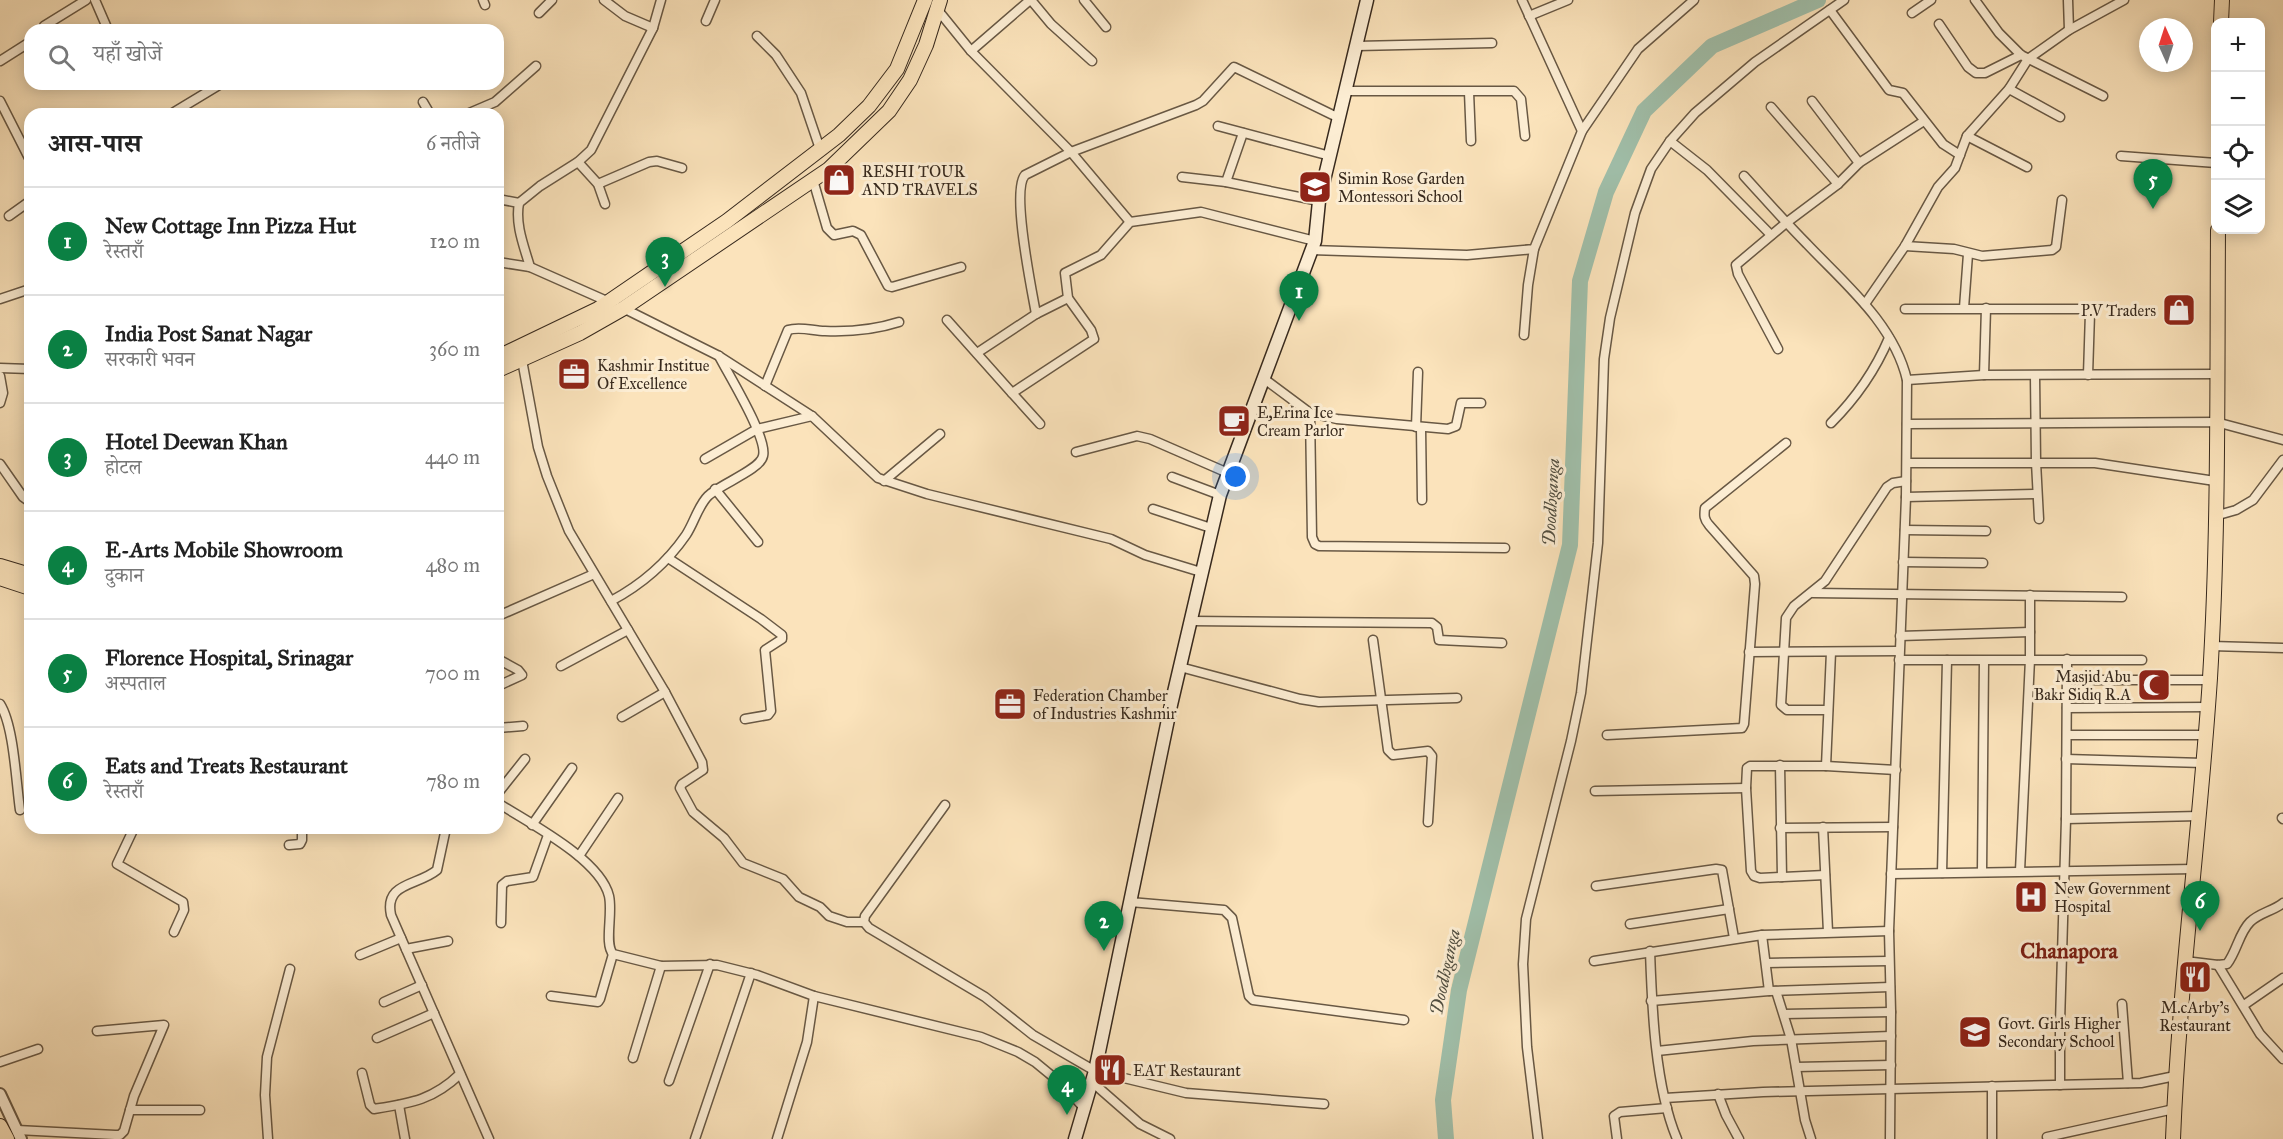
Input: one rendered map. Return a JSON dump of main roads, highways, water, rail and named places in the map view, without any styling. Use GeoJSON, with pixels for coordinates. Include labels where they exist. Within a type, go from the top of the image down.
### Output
{"type":"FeatureCollection","features":[{"type":"Feature","properties":{"kind":"main road"},"geometry":{"type":"LineString","coordinates":[[504,354],[608,302],[727,221],[820,149],[869,106],[897,69],[925,0]]}},
{"type":"Feature","properties":{"kind":"main road"},"geometry":{"type":"LineString","coordinates":[[1075,1139],[1093,1076],[1211,528],[1220,495],[1313,246],[1320,201],[1367,0]]}},
{"type":"Feature","properties":{"kind":"main road"},"geometry":{"type":"LineString","coordinates":[[2221,18],[2222,0]]}},
{"type":"Feature","properties":{"kind":"main road"},"geometry":{"type":"LineString","coordinates":[[504,368],[579,333],[624,308],[829,169],[889,111],[910,80],[926,45],[939,4]]}},
{"type":"Feature","properties":{"kind":"main road"},"geometry":{"type":"LineString","coordinates":[[2173,1139],[2175,1076],[2199,816],[2211,646],[2218,234]]}},
{"type":"Feature","properties":{"kind":"main road"},"geometry":{"type":"LineString","coordinates":[[0,566],[24,573]]}},
{"type":"Feature","properties":{"kind":"main road"},"geometry":{"type":"LineString","coordinates":[[0,578],[24,586]]}},
{"type":"Feature","properties":{"kind":"main road"},"geometry":{"type":"LineString","coordinates":[[0,1126],[15,1136]]}},
{"type":"Feature","properties":{"kind":"waterway","name":"Doodhganga"},"geometry":{"type":"LineString","coordinates":[[1446,1139],[1443,1100],[1459,990],[1570,545],[1580,281],[1606,192],[1644,111],[1712,46],[1818,0]]}},
{"type":"Feature","properties":{"kind":"place","name":"RESHI TOUR AND TRAVELS"},"geometry":{"type":"Point","coordinates":[839,180]}},
{"type":"Feature","properties":{"kind":"place","name":"Simin Rose Garden Montessori School"},"geometry":{"type":"Point","coordinates":[1315,187]}},
{"type":"Feature","properties":{"kind":"place","name":"Florence Hospital, Srinagar"},"geometry":{"type":"Point","coordinates":[2153,209]}},
{"type":"Feature","properties":{"kind":"place","name":"Hotel Deewan Khan"},"geometry":{"type":"Point","coordinates":[665,287]}},
{"type":"Feature","properties":{"kind":"place","name":"P.V Traders"},"geometry":{"type":"Point","coordinates":[2179,310]}},
{"type":"Feature","properties":{"kind":"place","name":"New Cottage Inn Pizza Hut"},"geometry":{"type":"Point","coordinates":[1299,321]}},
{"type":"Feature","properties":{"kind":"place","name":"Kashmir Institue Of Excellence"},"geometry":{"type":"Point","coordinates":[574,374]}},
{"type":"Feature","properties":{"kind":"place","name":"E,Erina Ice Cream Parlor"},"geometry":{"type":"Point","coordinates":[1234,421]}},
{"type":"Feature","properties":{"kind":"place","name":"Masjid Abu Bakr Sidiq R.A"},"geometry":{"type":"Point","coordinates":[2154,685]}},
{"type":"Feature","properties":{"kind":"place","name":"Federation Chamber of Industries Kashmir"},"geometry":{"type":"Point","coordinates":[1010,704]}},
{"type":"Feature","properties":{"kind":"place","name":"New Government Hospital"},"geometry":{"type":"Point","coordinates":[2031,897]}},
{"type":"Feature","properties":{"kind":"place","name":"Eats and Treats Restaurant"},"geometry":{"type":"Point","coordinates":[2200,931]}},
{"type":"Feature","properties":{"kind":"place","name":"India Post Sanat Nagar"},"geometry":{"type":"Point","coordinates":[1104,951]}},
{"type":"Feature","properties":{"kind":"place","name":"M.cArby's Restaurant"},"geometry":{"type":"Point","coordinates":[2195,977]}},
{"type":"Feature","properties":{"kind":"place","name":"Govt. Girls Higher Secondary School"},"geometry":{"type":"Point","coordinates":[1975,1032]}},
{"type":"Feature","properties":{"kind":"place","name":"EAT Restaurant"},"geometry":{"type":"Point","coordinates":[1110,1070]}},
{"type":"Feature","properties":{"kind":"place","name":"E-Arts Mobile Showroom"},"geometry":{"type":"Point","coordinates":[1067,1115]}},
{"type":"Feature","properties":{"kind":"district","name":"Chanapora"},"geometry":{"type":"Point","coordinates":[2069,950]}}]}
